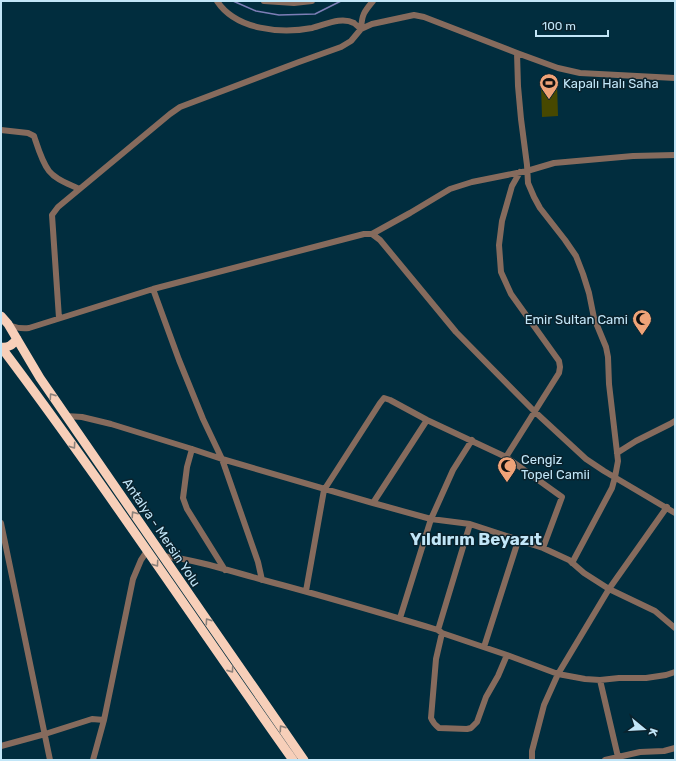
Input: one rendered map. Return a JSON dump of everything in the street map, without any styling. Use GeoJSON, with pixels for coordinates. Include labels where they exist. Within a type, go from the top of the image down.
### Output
{"type":"FeatureCollection","features":[{"type":"Feature","properties":{"kind":"highway","name":"Antalya - Mersin Yolu"},"geometry":{"type":"LineString","coordinates":[[1,316],[5,325],[17,339],[40,378],[304,760]]}},
{"type":"Feature","properties":{"kind":"highway"},"geometry":{"type":"LineString","coordinates":[[1,347],[10,346],[17,339]]}},
{"type":"Feature","properties":{"kind":"highway","name":"Antalya - Mersin Yolu"},"geometry":{"type":"LineString","coordinates":[[1,347],[147,551],[293,760]]}},
{"type":"Feature","properties":{"kind":"street"},"geometry":{"type":"LineString","coordinates":[[217,1],[235,19],[267,29],[306,29],[338,21],[348,21],[354,23],[361,29]]}},
{"type":"Feature","properties":{"kind":"street"},"geometry":{"type":"LineString","coordinates":[[264,1],[294,3],[312,1]]}},
{"type":"Feature","properties":{"kind":"street"},"geometry":{"type":"LineString","coordinates":[[361,29],[362,18],[373,1]]}},
{"type":"Feature","properties":{"kind":"street"},"geometry":{"type":"LineString","coordinates":[[59,318],[52,215],[58,207],[180,107],[341,47],[352,40],[361,29],[372,24],[414,15],[424,17],[558,68],[580,73],[675,78]]}},
{"type":"Feature","properties":{"kind":"street"},"geometry":{"type":"LineString","coordinates":[[517,53],[519,99],[528,182],[540,208],[576,256],[589,293],[594,318],[606,347],[608,357],[609,384],[618,461],[612,488],[572,563]]}},
{"type":"Feature","properties":{"kind":"street"},"geometry":{"type":"LineString","coordinates":[[1,130],[28,133],[34,136],[45,164],[50,172],[56,178],[79,189]]}},
{"type":"Feature","properties":{"kind":"street"},"geometry":{"type":"LineString","coordinates":[[5,325],[21,329],[29,328],[153,290],[364,234],[372,234],[450,189],[472,182],[527,171],[554,163],[633,156],[675,155]]}},
{"type":"Feature","properties":{"kind":"street"},"geometry":{"type":"LineString","coordinates":[[506,456],[559,373],[560,367],[559,361],[511,294],[500,272],[499,245],[502,221],[512,186],[520,172]]}},
{"type":"Feature","properties":{"kind":"street"},"geometry":{"type":"LineString","coordinates":[[372,234],[380,240],[456,332],[534,411],[586,459],[675,513]]}},
{"type":"Feature","properties":{"kind":"street"},"geometry":{"type":"LineString","coordinates":[[153,290],[203,419],[222,459],[258,562],[262,580]]}},
{"type":"Feature","properties":{"kind":"street"},"geometry":{"type":"LineString","coordinates":[[17,339],[29,328]]}},
{"type":"Feature","properties":{"kind":"street"},"geometry":{"type":"LineString","coordinates":[[306,591],[324,490],[384,398],[506,456],[562,497],[543,548]]}},
{"type":"Feature","properties":{"kind":"street"},"geometry":{"type":"LineString","coordinates":[[66,416],[82,417],[111,424],[324,490],[432,519],[470,524],[543,548],[569,560],[584,573],[609,589],[655,612],[675,628]]}},
{"type":"Feature","properties":{"kind":"street"},"geometry":{"type":"LineString","coordinates":[[373,504],[428,420]]}},
{"type":"Feature","properties":{"kind":"street"},"geometry":{"type":"LineString","coordinates":[[617,453],[636,441],[675,421]]}},
{"type":"Feature","properties":{"kind":"street"},"geometry":{"type":"LineString","coordinates":[[400,618],[432,519],[453,470],[472,440]]}},
{"type":"Feature","properties":{"kind":"street"},"geometry":{"type":"LineString","coordinates":[[192,449],[187,467],[183,498],[187,509],[226,570]]}},
{"type":"Feature","properties":{"kind":"street"},"geometry":{"type":"LineString","coordinates":[[532,760],[532,751],[544,706],[558,674],[609,589],[666,507]]}},
{"type":"Feature","properties":{"kind":"street"},"geometry":{"type":"LineString","coordinates":[[1,523],[50,760]]}},
{"type":"Feature","properties":{"kind":"street"},"geometry":{"type":"LineString","coordinates":[[470,524],[440,632],[431,718],[433,723],[440,728],[471,728],[477,722],[486,697],[498,676],[507,655]]}},
{"type":"Feature","properties":{"kind":"street"},"geometry":{"type":"LineString","coordinates":[[484,647],[518,541]]}},
{"type":"Feature","properties":{"kind":"street"},"geometry":{"type":"LineString","coordinates":[[93,760],[104,720],[133,579],[141,560],[147,551]]}},
{"type":"Feature","properties":{"kind":"street"},"geometry":{"type":"LineString","coordinates":[[163,556],[226,570],[400,618],[558,674],[600,680],[646,678],[675,672]]}},
{"type":"Feature","properties":{"kind":"street"},"geometry":{"type":"LineString","coordinates":[[600,680],[618,757]]}},
{"type":"Feature","properties":{"kind":"street"},"geometry":{"type":"LineString","coordinates":[[1,746],[92,719],[104,720]]}},
{"type":"Feature","properties":{"kind":"street"},"geometry":{"type":"LineString","coordinates":[[605,760],[618,757],[636,757],[675,748]]}},
{"type":"Feature","properties":{"kind":"shaded area","name":"Kapalı Halı Saha"},"geometry":{"type":"Polygon","coordinates":[[[557,83],[558,116],[542,117],[541,84],[557,83]]]}},
{"type":"Feature","properties":{"kind":"waterway"},"geometry":{"type":"LineString","coordinates":[[233,1],[256,11],[279,15],[315,14],[341,1]]}},
{"type":"Feature","properties":{"kind":"place","name":"Kapalı Halı Saha"},"geometry":{"type":"Point","coordinates":[549,100]}},
{"type":"Feature","properties":{"kind":"place","name":"Emir Sultan Cami"},"geometry":{"type":"Point","coordinates":[642,336]}},
{"type":"Feature","properties":{"kind":"place","name":"Cengiz Topel Camii"},"geometry":{"type":"Point","coordinates":[507,483]}},
{"type":"Feature","properties":{"kind":"district","name":"Yıldırım Beyazıt"},"geometry":{"type":"Point","coordinates":[476,539]}}]}
